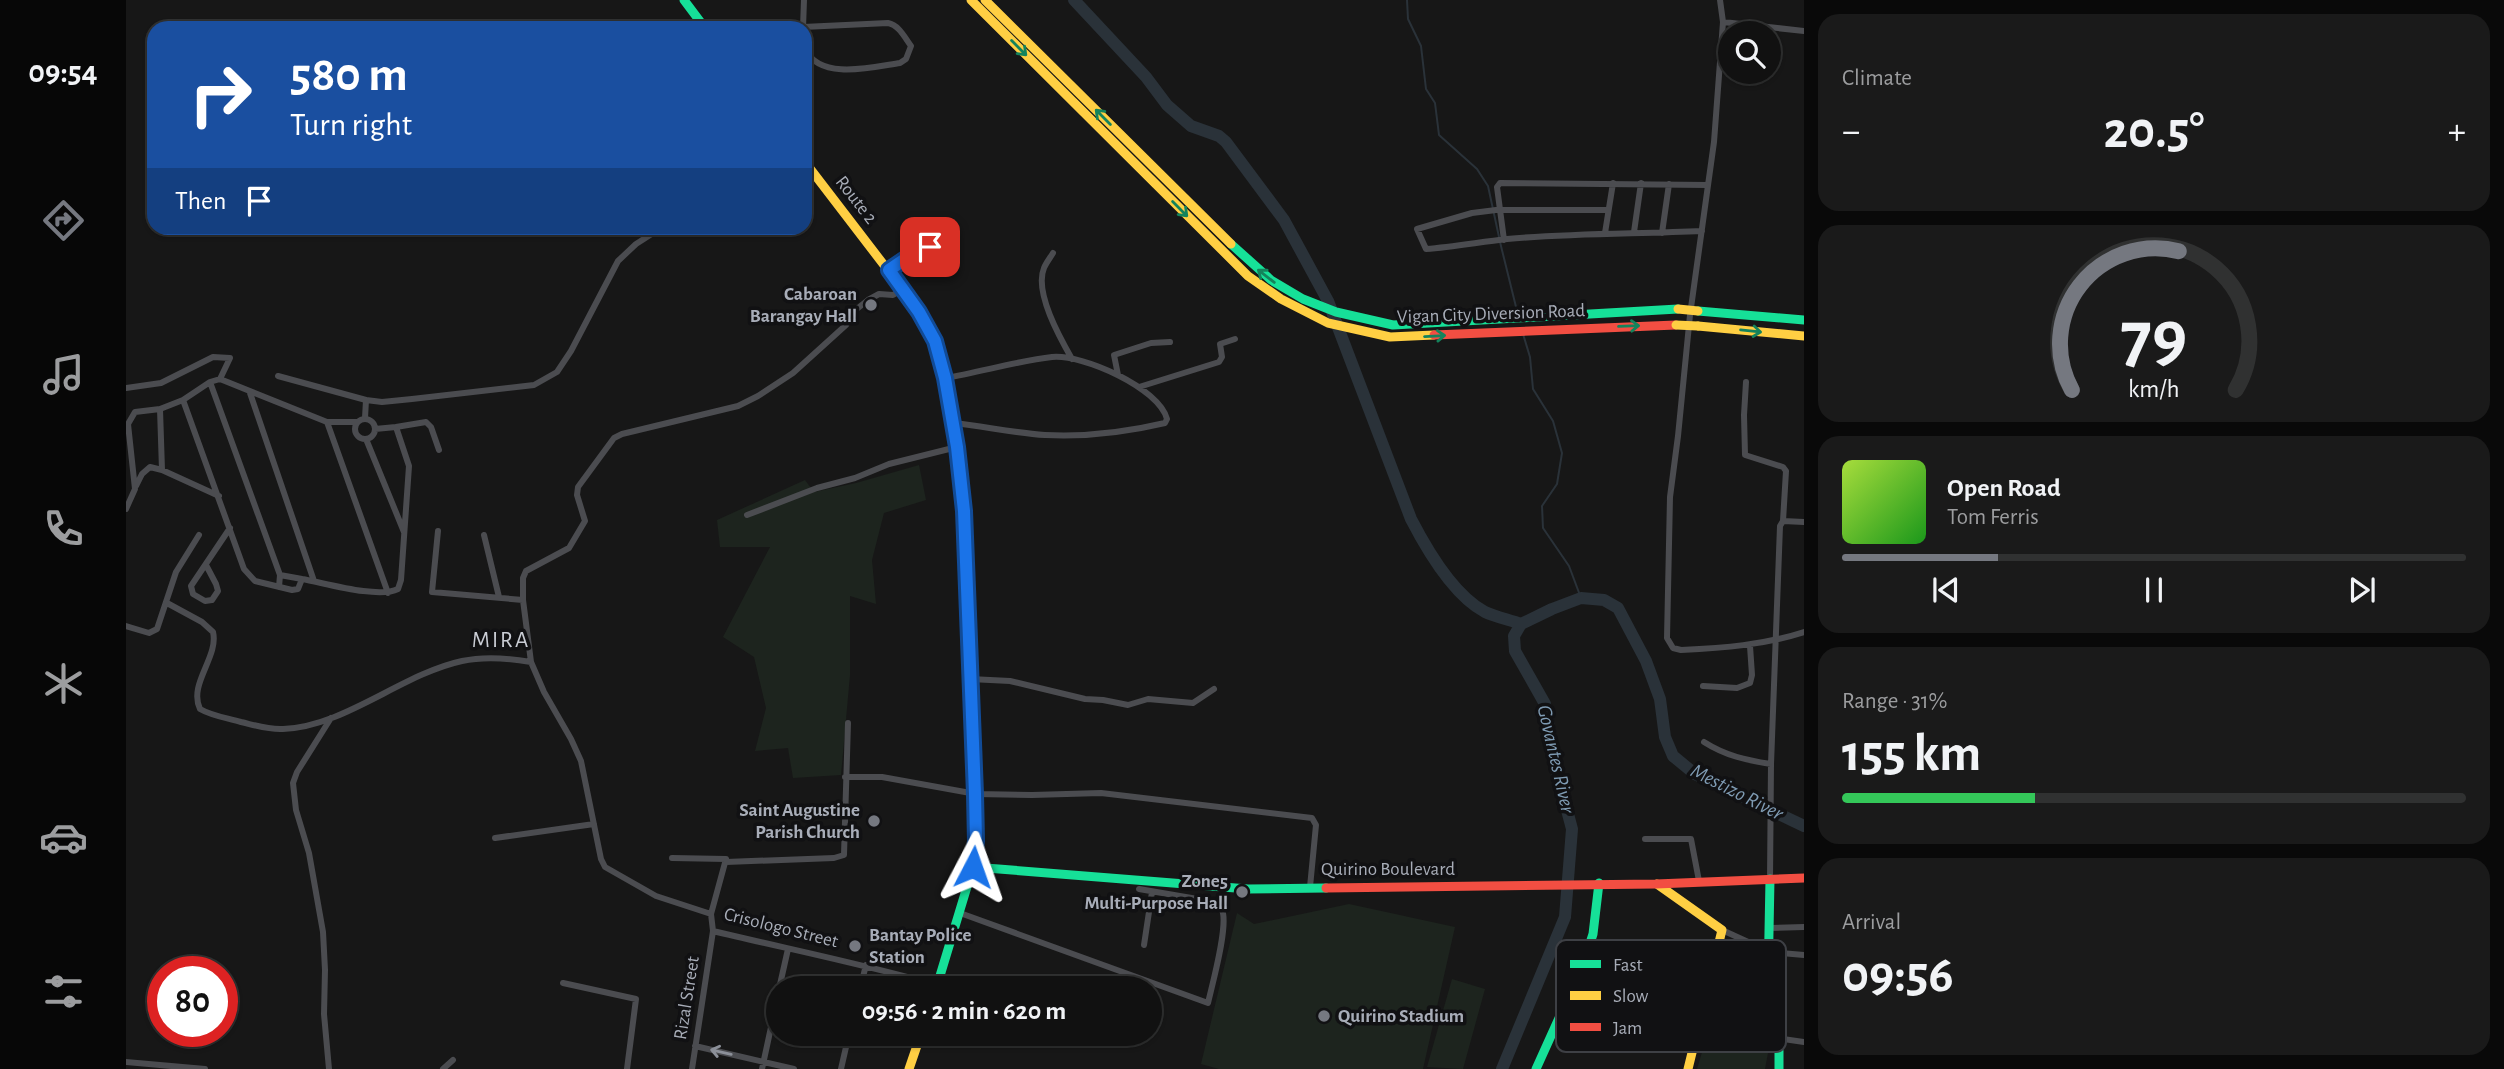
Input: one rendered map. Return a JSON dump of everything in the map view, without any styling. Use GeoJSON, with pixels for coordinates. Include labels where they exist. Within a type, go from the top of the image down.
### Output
{"type":"FeatureCollection","features":[{"type":"Feature","properties":{"kind":"main road"},"geometry":{"type":"LineString","coordinates":[[684,0],[700,21]]}},
{"type":"Feature","properties":{"kind":"main road","name":"Vigan City Diversion Road"},"geometry":{"type":"LineString","coordinates":[[971,0],[1248,276],[1281,299],[1328,323],[1390,337],[1676,325],[1804,336]]}},
{"type":"Feature","properties":{"kind":"main road","name":"Vigan City Diversion Road"},"geometry":{"type":"LineString","coordinates":[[985,0],[1254,267],[1287,290],[1325,310],[1393,325],[1678,309],[1804,320]]}},
{"type":"Feature","properties":{"kind":"main road","name":"Route 2"},"geometry":{"type":"LineString","coordinates":[[812,171],[889,270],[929,328],[945,378],[957,447],[964,511],[976,841],[973,867],[940,976]]}},
{"type":"Feature","properties":{"kind":"main road","name":"Quirino Boulevard"},"geometry":{"type":"LineString","coordinates":[[973,867],[1248,890],[1657,884],[1804,878]]}},
{"type":"Feature","properties":{"kind":"main road"},"geometry":{"type":"LineString","coordinates":[[1770,879],[1770,940]]}},
{"type":"Feature","properties":{"kind":"main road"},"geometry":{"type":"LineString","coordinates":[[1591,940],[1598,883]]}},
{"type":"Feature","properties":{"kind":"main road"},"geometry":{"type":"LineString","coordinates":[[1657,884],[1722,930],[1720,940]]}},
{"type":"Feature","properties":{"kind":"main road"},"geometry":{"type":"LineString","coordinates":[[1536,1069],[1556,1025]]}},
{"type":"Feature","properties":{"kind":"main road"},"geometry":{"type":"LineString","coordinates":[[912,1069],[917,1046]]}},
{"type":"Feature","properties":{"kind":"main road"},"geometry":{"type":"LineString","coordinates":[[1688,1069],[1693,1052]]}},
{"type":"Feature","properties":{"kind":"street"},"geometry":{"type":"LineString","coordinates":[[803,21],[804,0]]}},
{"type":"Feature","properties":{"kind":"street"},"geometry":{"type":"LineString","coordinates":[[1720,0],[1723,21]]}},
{"type":"Feature","properties":{"kind":"street"},"geometry":{"type":"LineString","coordinates":[[812,27],[888,23],[899,30],[911,46],[906,59],[901,63],[852,70],[830,67],[816,62],[812,57]]}},
{"type":"Feature","properties":{"kind":"street"},"geometry":{"type":"LineString","coordinates":[[1781,28],[1804,31]]}},
{"type":"Feature","properties":{"kind":"street"},"geometry":{"type":"LineString","coordinates":[[1718,84],[1714,142],[1690,314],[1670,497],[1666,627],[1669,643],[1676,650],[1751,646],[1804,632]]}},
{"type":"Feature","properties":{"kind":"street"},"geometry":{"type":"LineString","coordinates":[[1503,240],[1498,210],[1497,187],[1500,183],[1708,185]]}},
{"type":"Feature","properties":{"kind":"street"},"geometry":{"type":"LineString","coordinates":[[1605,233],[1613,183]]}},
{"type":"Feature","properties":{"kind":"street"},"geometry":{"type":"LineString","coordinates":[[1634,232],[1641,183]]}},
{"type":"Feature","properties":{"kind":"street"},"geometry":{"type":"LineString","coordinates":[[1662,233],[1670,184]]}},
{"type":"Feature","properties":{"kind":"street"},"geometry":{"type":"LineString","coordinates":[[1608,210],[1486,211],[1417,229],[1426,249],[1503,240],[1605,233],[1702,231]]}},
{"type":"Feature","properties":{"kind":"street"},"geometry":{"type":"LineString","coordinates":[[278,376],[382,402],[534,385],[557,372],[571,351],[618,261],[650,235]]}},
{"type":"Feature","properties":{"kind":"street"},"geometry":{"type":"LineString","coordinates":[[889,270],[922,249],[946,248]]}},
{"type":"Feature","properties":{"kind":"street"},"geometry":{"type":"LineString","coordinates":[[1053,253],[1043,270],[1047,309],[1072,359]]}},
{"type":"Feature","properties":{"kind":"street"},"geometry":{"type":"LineString","coordinates":[[438,531],[432,592],[523,600],[523,578],[526,571],[569,548],[578,534],[585,516],[577,495],[578,487],[614,438],[738,406],[758,396],[793,373],[846,325],[853,312],[868,300],[879,294],[893,295],[903,289]]}},
{"type":"Feature","properties":{"kind":"street"},"geometry":{"type":"LineString","coordinates":[[1139,387],[1219,362],[1222,357],[1220,344],[1235,339]]}},
{"type":"Feature","properties":{"kind":"street"},"geometry":{"type":"LineString","coordinates":[[1118,375],[1114,355],[1150,342],[1170,342]]}},
{"type":"Feature","properties":{"kind":"street"},"geometry":{"type":"LineString","coordinates":[[126,388],[160,383],[213,357],[230,358],[220,379]]}},
{"type":"Feature","properties":{"kind":"street"},"geometry":{"type":"LineString","coordinates":[[945,378],[1053,357],[1072,359],[1118,375],[1139,387],[1165,412],[1167,419],[1165,423],[1142,429],[1073,435],[1043,435],[953,423]]}},
{"type":"Feature","properties":{"kind":"street"},"geometry":{"type":"LineString","coordinates":[[135,489],[128,425],[130,418],[135,412],[160,409],[183,400],[210,382],[220,379],[327,422],[357,422],[365,418]]}},
{"type":"Feature","properties":{"kind":"street"},"geometry":{"type":"LineString","coordinates":[[210,382],[280,575],[279,587]]}},
{"type":"Feature","properties":{"kind":"street"},"geometry":{"type":"LineString","coordinates":[[1746,382],[1745,455],[1786,469],[1783,521],[1780,526],[1771,764],[1770,879]]}},
{"type":"Feature","properties":{"kind":"street"},"geometry":{"type":"LineString","coordinates":[[250,393],[314,581]]}},
{"type":"Feature","properties":{"kind":"street"},"geometry":{"type":"LineString","coordinates":[[183,400],[247,575],[255,581],[296,590],[302,579]]}},
{"type":"Feature","properties":{"kind":"street"},"geometry":{"type":"LineString","coordinates":[[365,418],[366,400]]}},
{"type":"Feature","properties":{"kind":"street"},"geometry":{"type":"LineString","coordinates":[[160,409],[162,470]]}},
{"type":"Feature","properties":{"kind":"street"},"geometry":{"type":"LineString","coordinates":[[365,418],[373,422],[375,429],[373,435],[366,439]]}},
{"type":"Feature","properties":{"kind":"street"},"geometry":{"type":"LineString","coordinates":[[327,422],[388,593]]}},
{"type":"Feature","properties":{"kind":"street"},"geometry":{"type":"LineString","coordinates":[[357,422],[354,430],[357,435],[366,439],[404,534]]}},
{"type":"Feature","properties":{"kind":"street"},"geometry":{"type":"LineString","coordinates":[[375,429],[426,422],[431,427],[439,450]]}},
{"type":"Feature","properties":{"kind":"street"},"geometry":{"type":"LineString","coordinates":[[280,575],[388,593],[400,586],[409,466],[396,427]]}},
{"type":"Feature","properties":{"kind":"street"},"geometry":{"type":"LineString","coordinates":[[747,515],[889,464],[957,447]]}},
{"type":"Feature","properties":{"kind":"street"},"geometry":{"type":"LineString","coordinates":[[126,507],[150,467],[219,496]]}},
{"type":"Feature","properties":{"kind":"street"},"geometry":{"type":"LineString","coordinates":[[1783,521],[1804,522]]}},
{"type":"Feature","properties":{"kind":"street"},"geometry":{"type":"LineString","coordinates":[[206,565],[218,592],[212,600],[207,601],[195,596],[191,589],[206,565],[230,528]]}},
{"type":"Feature","properties":{"kind":"street"},"geometry":{"type":"LineString","coordinates":[[484,534],[499,597]]}},
{"type":"Feature","properties":{"kind":"street"},"geometry":{"type":"LineString","coordinates":[[126,626],[149,633],[155,631],[176,572],[199,535]]}},
{"type":"Feature","properties":{"kind":"street","name":"Crisologo Street"},"geometry":{"type":"LineString","coordinates":[[523,600],[531,662],[581,761],[604,867],[656,896],[711,914],[713,931],[866,965],[902,976]]}},
{"type":"Feature","properties":{"kind":"street"},"geometry":{"type":"LineString","coordinates":[[167,603],[202,622],[213,632],[213,646],[197,699],[198,705],[204,711],[251,725],[281,730],[332,718],[444,665],[482,657],[531,662]]}},
{"type":"Feature","properties":{"kind":"street"},"geometry":{"type":"LineString","coordinates":[[1703,687],[1737,688],[1750,682],[1751,646]]}},
{"type":"Feature","properties":{"kind":"street"},"geometry":{"type":"LineString","coordinates":[[970,679],[1010,681],[1085,699],[1128,705],[1148,699],[1193,703],[1214,689]]}},
{"type":"Feature","properties":{"kind":"street"},"geometry":{"type":"LineString","coordinates":[[329,1069],[324,1014],[323,932],[309,853],[296,810],[293,783],[297,772],[332,718]]}},
{"type":"Feature","properties":{"kind":"street"},"geometry":{"type":"LineString","coordinates":[[672,858],[724,858],[726,861],[834,858],[844,855],[848,723]]}},
{"type":"Feature","properties":{"kind":"street"},"geometry":{"type":"LineString","coordinates":[[1704,742],[1736,758],[1771,764]]}},
{"type":"Feature","properties":{"kind":"street"},"geometry":{"type":"LineString","coordinates":[[845,777],[882,777],[975,794],[1101,793],[1312,818],[1316,825],[1310,887]]}},
{"type":"Feature","properties":{"kind":"street"},"geometry":{"type":"LineString","coordinates":[[495,838],[594,824]]}},
{"type":"Feature","properties":{"kind":"street"},"geometry":{"type":"LineString","coordinates":[[1645,839],[1691,839],[1699,881]]}},
{"type":"Feature","properties":{"kind":"street"},"geometry":{"type":"LineString","coordinates":[[711,914],[726,861]]}},
{"type":"Feature","properties":{"kind":"street"},"geometry":{"type":"LineString","coordinates":[[960,913],[1208,1003],[1223,931],[1223,912],[1219,905],[1139,889]]}},
{"type":"Feature","properties":{"kind":"street"},"geometry":{"type":"LineString","coordinates":[[1144,945],[1152,892]]}},
{"type":"Feature","properties":{"kind":"street"},"geometry":{"type":"LineString","coordinates":[[1770,928],[1804,927]]}},
{"type":"Feature","properties":{"kind":"street"},"geometry":{"type":"LineString","coordinates":[[1722,930],[1744,940]]}},
{"type":"Feature","properties":{"kind":"street","name":"Rizal Street"},"geometry":{"type":"LineString","coordinates":[[692,1069],[713,931]]}},
{"type":"Feature","properties":{"kind":"street"},"geometry":{"type":"LineString","coordinates":[[782,976],[788,949]]}},
{"type":"Feature","properties":{"kind":"street"},"geometry":{"type":"LineString","coordinates":[[1786,953],[1804,955]]}},
{"type":"Feature","properties":{"kind":"street"},"geometry":{"type":"LineString","coordinates":[[863,976],[866,965]]}},
{"type":"Feature","properties":{"kind":"street"},"geometry":{"type":"LineString","coordinates":[[562,983],[608,991],[637,1000],[628,1069]]}},
{"type":"Feature","properties":{"kind":"street"},"geometry":{"type":"LineString","coordinates":[[1786,1040],[1804,1042]]}},
{"type":"Feature","properties":{"kind":"street"},"geometry":{"type":"LineString","coordinates":[[695,1046],[763,1066],[794,1069]]}},
{"type":"Feature","properties":{"kind":"street"},"geometry":{"type":"LineString","coordinates":[[763,1066],[767,1046]]}},
{"type":"Feature","properties":{"kind":"street"},"geometry":{"type":"LineString","coordinates":[[841,1069],[846,1046]]}},
{"type":"Feature","properties":{"kind":"street"},"geometry":{"type":"LineString","coordinates":[[443,1069],[453,1060]]}},
{"type":"Feature","properties":{"kind":"street"},"geometry":{"type":"LineString","coordinates":[[126,1062],[205,1069]]}},
{"type":"Feature","properties":{"kind":"shaded area"},"geometry":{"type":"Polygon","coordinates":[[[919,465],[926,500],[884,513],[872,560],[876,604],[850,596],[850,675],[841,775],[793,778],[788,748],[755,751],[766,708],[754,657],[723,637],[770,547],[720,547],[717,520],[805,480],[814,492],[919,465]]]}},
{"type":"Feature","properties":{"kind":"shaded area","name":"Quirino Stadium"},"geometry":{"type":"Polygon","coordinates":[[[1349,904],[1455,927],[1423,1069],[1219,1069],[1201,1064],[1237,913],[1254,924],[1349,904]]]}},
{"type":"Feature","properties":{"kind":"shaded area"},"geometry":{"type":"Polygon","coordinates":[[[1452,979],[1485,989],[1463,1069],[1427,1067],[1452,979]]]}},
{"type":"Feature","properties":{"kind":"shaded area"},"geometry":{"type":"Polygon","coordinates":[[[1702,1052],[1768,1053],[1765,1069],[1697,1069],[1702,1052]]]}},
{"type":"Feature","properties":{"kind":"waterway"},"geometry":{"type":"LineString","coordinates":[[1074,0],[1146,77],[1167,105],[1191,126],[1219,136],[1226,142],[1284,220],[1328,301],[1411,519],[1425,544],[1462,595],[1489,614],[1521,624]]}},
{"type":"Feature","properties":{"kind":"waterway"},"geometry":{"type":"LineString","coordinates":[[1407,0],[1408,19],[1421,46],[1426,89],[1435,103],[1439,135],[1477,169],[1488,186],[1499,237]]}},
{"type":"Feature","properties":{"kind":"waterway"},"geometry":{"type":"LineString","coordinates":[[1500,242],[1518,315]]}},
{"type":"Feature","properties":{"kind":"waterway"},"geometry":{"type":"LineString","coordinates":[[1523,334],[1530,357],[1533,389],[1553,421],[1562,453],[1557,484],[1542,506],[1543,528],[1569,566],[1581,598]]}},
{"type":"Feature","properties":{"kind":"waterway","name":"Govantes River"},"geometry":{"type":"LineString","coordinates":[[1502,1069],[1565,917],[1572,829],[1555,765],[1545,704],[1515,651],[1514,636],[1521,624],[1581,598],[1604,600],[1618,608],[1646,661],[1660,699],[1665,737],[1673,756],[1695,774],[1804,826]]}},
{"type":"Feature","properties":{"kind":"traffic: fast"},"geometry":{"type":"LineString","coordinates":[[684,0],[700,21]]}},
{"type":"Feature","properties":{"kind":"traffic: fast"},"geometry":{"type":"LineString","coordinates":[[1231,244],[1271,280],[1303,299],[1336,312],[1393,325],[1678,309]]}},
{"type":"Feature","properties":{"kind":"traffic: fast"},"geometry":{"type":"LineString","coordinates":[[1698,311],[1804,320]]}},
{"type":"Feature","properties":{"kind":"traffic: fast"},"geometry":{"type":"LineString","coordinates":[[940,976],[973,867],[976,841],[964,511],[950,408]]}},
{"type":"Feature","properties":{"kind":"traffic: fast"},"geometry":{"type":"LineString","coordinates":[[973,867],[1248,889],[1326,888]]}},
{"type":"Feature","properties":{"kind":"traffic: fast"},"geometry":{"type":"LineString","coordinates":[[1769,940],[1770,879]]}},
{"type":"Feature","properties":{"kind":"traffic: fast"},"geometry":{"type":"LineString","coordinates":[[1591,940],[1599,883]]}},
{"type":"Feature","properties":{"kind":"traffic: fast"},"geometry":{"type":"LineString","coordinates":[[1536,1069],[1556,1025]]}},
{"type":"Feature","properties":{"kind":"traffic: fast"},"geometry":{"type":"LineString","coordinates":[[1779,1052],[1779,1069]]}},
{"type":"Feature","properties":{"kind":"traffic: slow"},"geometry":{"type":"LineString","coordinates":[[971,0],[1248,276],[1281,299],[1328,323],[1390,337],[1434,335]]}},
{"type":"Feature","properties":{"kind":"traffic: slow"},"geometry":{"type":"LineString","coordinates":[[985,0],[1231,244]]}},
{"type":"Feature","properties":{"kind":"traffic: slow"},"geometry":{"type":"LineString","coordinates":[[812,171],[920,312],[935,347],[950,408]]}},
{"type":"Feature","properties":{"kind":"traffic: slow"},"geometry":{"type":"LineString","coordinates":[[1678,309],[1698,311]]}},
{"type":"Feature","properties":{"kind":"traffic: slow"},"geometry":{"type":"LineString","coordinates":[[1676,325],[1698,326]]}},
{"type":"Feature","properties":{"kind":"traffic: slow"},"geometry":{"type":"LineString","coordinates":[[1698,326],[1804,336]]}},
{"type":"Feature","properties":{"kind":"traffic: slow"},"geometry":{"type":"LineString","coordinates":[[1657,884],[1722,930],[1720,940]]}},
{"type":"Feature","properties":{"kind":"traffic: slow"},"geometry":{"type":"LineString","coordinates":[[909,1069],[917,1046]]}},
{"type":"Feature","properties":{"kind":"traffic: slow"},"geometry":{"type":"LineString","coordinates":[[1688,1069],[1692,1052]]}},
{"type":"Feature","properties":{"kind":"traffic: jam"},"geometry":{"type":"LineString","coordinates":[[1434,335],[1676,325]]}},
{"type":"Feature","properties":{"kind":"traffic: jam"},"geometry":{"type":"LineString","coordinates":[[1326,888],[1656,884],[1804,878]]}},
{"type":"Feature","properties":{"kind":"place","name":"Cabaroan Barangay Hall"},"geometry":{"type":"Point","coordinates":[871,305]}},
{"type":"Feature","properties":{"kind":"place","name":"Saint Augustine Parish Church"},"geometry":{"type":"Point","coordinates":[874,821]}},
{"type":"Feature","properties":{"kind":"place","name":"Zone5 Multi-Purpose Hall"},"geometry":{"type":"Point","coordinates":[1242,892]}},
{"type":"Feature","properties":{"kind":"place","name":"Bantay Police Station"},"geometry":{"type":"Point","coordinates":[855,946]}},
{"type":"Feature","properties":{"kind":"place","name":"Quirino Stadium"},"geometry":{"type":"Point","coordinates":[1324,1016]}},
{"type":"Feature","properties":{"kind":"district","name":"MIRA"},"geometry":{"type":"Point","coordinates":[501,640]}},
{"type":"Feature","properties":{"kind":"route"},"geometry":{"type":"LineString","coordinates":[[930,247],[911,255],[889,270],[919,312],[935,341],[945,378],[961,477],[975,794],[976,841],[973,867]]}},
{"type":"Feature","properties":{"kind":"water label","name":"Mestizo River"},"geometry":{"type":"Point","coordinates":[1737,792]}}]}
